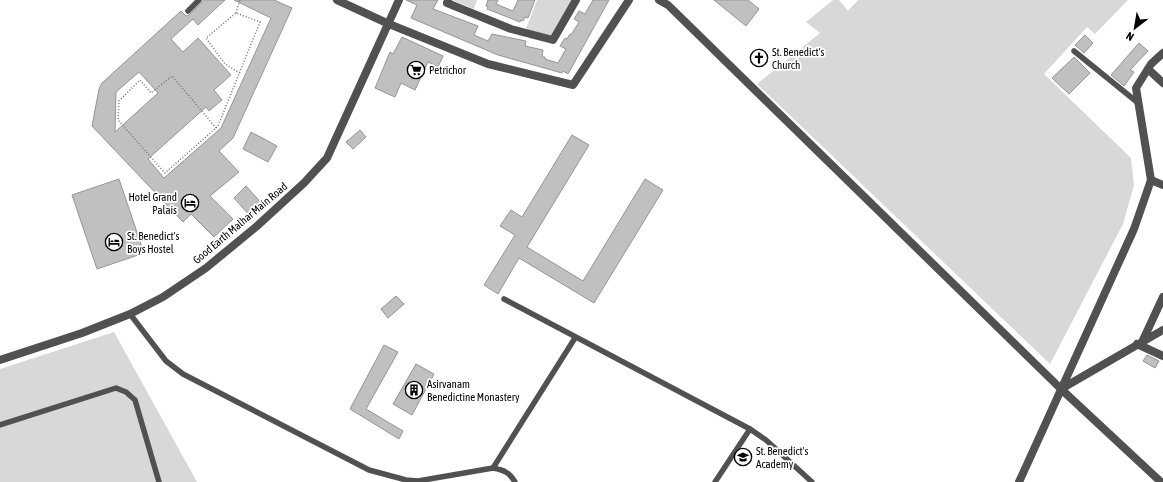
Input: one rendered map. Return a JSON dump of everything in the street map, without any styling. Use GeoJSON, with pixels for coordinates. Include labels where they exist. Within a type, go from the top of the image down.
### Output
{"type":"FeatureCollection","features":[{"type":"Feature","properties":{"kind":"street"},"geometry":{"type":"LineString","coordinates":[[337,0],[388,24],[488,64],[573,85],[630,0]]}},
{"type":"Feature","properties":{"kind":"street","name":"Good Earth Malhar Main Road"},"geometry":{"type":"LineString","coordinates":[[0,360],[82,333],[130,314],[163,297],[206,268],[257,226],[304,183],[328,158],[399,0]]}},
{"type":"Feature","properties":{"kind":"street"},"geometry":{"type":"LineString","coordinates":[[448,0],[447,3],[506,27],[552,40],[576,0]]}},
{"type":"Feature","properties":{"kind":"street"},"geometry":{"type":"LineString","coordinates":[[659,0],[674,10],[1061,389],[1161,482]]}},
{"type":"Feature","properties":{"kind":"street"},"geometry":{"type":"LineString","coordinates":[[1020,482],[1134,229],[1151,180],[1137,102],[1136,88],[1148,69],[1163,53]]}},
{"type":"Feature","properties":{"kind":"street"},"geometry":{"type":"LineString","coordinates":[[1148,69],[1163,83]]}},
{"type":"Feature","properties":{"kind":"street"},"geometry":{"type":"LineString","coordinates":[[1151,180],[1163,185]]}},
{"type":"Feature","properties":{"kind":"street"},"geometry":{"type":"LineString","coordinates":[[1140,342],[1163,297]]}},
{"type":"Feature","properties":{"kind":"street"},"geometry":{"type":"LineString","coordinates":[[1061,389],[1163,330]]}},
{"type":"Feature","properties":{"kind":"street"},"geometry":{"type":"LineString","coordinates":[[1140,342],[1163,356]]}},
{"type":"Feature","properties":{"kind":"lane"},"geometry":{"type":"LineString","coordinates":[[188,11],[199,0]]}},
{"type":"Feature","properties":{"kind":"lane"},"geometry":{"type":"LineString","coordinates":[[1074,51],[1137,102]]}},
{"type":"Feature","properties":{"kind":"lane"},"geometry":{"type":"LineString","coordinates":[[504,299],[575,338],[750,429],[766,440],[812,482]]}},
{"type":"Feature","properties":{"kind":"lane"},"geometry":{"type":"LineString","coordinates":[[130,314],[166,360],[183,374],[364,468],[412,481],[493,468],[502,469],[509,473],[515,482]]}},
{"type":"Feature","properties":{"kind":"lane"},"geometry":{"type":"LineString","coordinates":[[493,468],[575,338]]}},
{"type":"Feature","properties":{"kind":"lane"},"geometry":{"type":"LineString","coordinates":[[0,425],[116,388],[121,389],[136,400],[159,482]]}},
{"type":"Feature","properties":{"kind":"lane"},"geometry":{"type":"LineString","coordinates":[[715,482],[750,429]]}},
{"type":"Feature","properties":{"kind":"path"},"geometry":{"type":"LineString","coordinates":[[240,0],[236,13],[206,38],[225,64],[240,73]]}},
{"type":"Feature","properties":{"kind":"path"},"geometry":{"type":"LineString","coordinates":[[216,128],[172,76],[151,93],[140,80],[119,101],[118,120],[165,173],[216,128],[260,22],[236,13]]}},
{"type":"Feature","properties":{"kind":"shaded area"},"geometry":{"type":"Polygon","coordinates":[[[452,0],[477,0],[474,9],[452,0]]]}},
{"type":"Feature","properties":{"kind":"shaded area"},"geometry":{"type":"Polygon","coordinates":[[[537,0],[573,0],[552,36],[526,29],[537,0]]]}},
{"type":"Feature","properties":{"kind":"shaded area"},"geometry":{"type":"Polygon","coordinates":[[[833,0],[839,0],[848,11],[858,0],[1128,0],[1095,34],[1087,27],[1044,74],[1131,158],[1134,185],[1123,224],[1050,364],[757,84],[820,33],[806,22],[833,0]]]}},
{"type":"Feature","properties":{"kind":"shaded area"},"geometry":{"type":"Polygon","coordinates":[[[114,332],[197,482],[0,482],[0,369],[114,332]]]}},
{"type":"Feature","properties":{"kind":"building"},"geometry":{"type":"Polygon","coordinates":[[[204,0],[225,0],[198,25],[193,19],[171,39],[183,52],[198,38],[231,75],[214,90],[222,100],[209,111],[206,107],[148,159],[164,178],[221,128],[271,18],[234,0],[274,0],[292,8],[233,138],[219,151],[239,172],[210,196],[233,219],[214,237],[191,214],[183,222],[92,126],[99,89],[102,83],[181,11],[186,16],[189,15],[204,0]],[[139,72],[116,92],[115,132],[158,93],[139,72]]]}},
{"type":"Feature","properties":{"kind":"building"},"geometry":{"type":"Polygon","coordinates":[[[406,0],[438,0],[433,9],[478,26],[474,35],[488,41],[492,34],[526,41],[525,46],[543,50],[542,57],[558,63],[566,49],[560,46],[565,38],[567,39],[570,34],[571,35],[579,22],[574,19],[579,11],[585,14],[593,0],[609,0],[568,74],[563,71],[562,73],[498,55],[411,18],[417,5],[406,0]]]}},
{"type":"Feature","properties":{"kind":"building"},"geometry":{"type":"Polygon","coordinates":[[[488,0],[498,0],[496,4],[513,11],[518,0],[535,0],[528,18],[525,17],[523,21],[521,20],[520,22],[487,9],[488,7],[486,6],[488,0]]]}},
{"type":"Feature","properties":{"kind":"building"},"geometry":{"type":"Polygon","coordinates":[[[714,0],[748,0],[759,9],[746,26],[714,0]]]}},
{"type":"Feature","properties":{"kind":"building"},"geometry":{"type":"Polygon","coordinates":[[[1085,35],[1093,43],[1084,53],[1075,45],[1085,35]]]}},
{"type":"Feature","properties":{"kind":"building"},"geometry":{"type":"Polygon","coordinates":[[[402,37],[443,56],[438,67],[428,62],[415,90],[401,83],[395,97],[375,88],[390,52],[393,54],[402,37]]]}},
{"type":"Feature","properties":{"kind":"building"},"geometry":{"type":"Polygon","coordinates":[[[1139,43],[1148,51],[1130,70],[1134,72],[1124,86],[1111,75],[1139,43]]]}},
{"type":"Feature","properties":{"kind":"building"},"geometry":{"type":"Polygon","coordinates":[[[1074,57],[1090,73],[1069,94],[1052,78],[1074,57]]]}},
{"type":"Feature","properties":{"kind":"building"},"geometry":{"type":"Polygon","coordinates":[[[360,130],[366,137],[353,149],[346,142],[360,130]]]}},
{"type":"Feature","properties":{"kind":"building"},"geometry":{"type":"Polygon","coordinates":[[[251,132],[277,146],[268,162],[243,149],[251,132]]]}},
{"type":"Feature","properties":{"kind":"building"},"geometry":{"type":"Polygon","coordinates":[[[572,135],[589,145],[527,247],[583,281],[645,179],[663,190],[594,303],[519,258],[498,294],[484,285],[515,235],[500,226],[511,210],[522,217],[572,135]]]}},
{"type":"Feature","properties":{"kind":"building"},"geometry":{"type":"Polygon","coordinates":[[[119,179],[144,253],[97,269],[72,195],[119,179]]]}},
{"type":"Feature","properties":{"kind":"building"},"geometry":{"type":"Polygon","coordinates":[[[246,186],[264,206],[251,217],[234,198],[246,186]]]}},
{"type":"Feature","properties":{"kind":"building"},"geometry":{"type":"Polygon","coordinates":[[[396,296],[404,304],[388,318],[381,309],[396,296]]]}},
{"type":"Feature","properties":{"kind":"building"},"geometry":{"type":"Polygon","coordinates":[[[384,345],[398,352],[366,409],[403,431],[399,439],[350,409],[384,345]]]}},
{"type":"Feature","properties":{"kind":"building"},"geometry":{"type":"Polygon","coordinates":[[[1147,355],[1159,361],[1155,368],[1143,361],[1147,355]]]}},
{"type":"Feature","properties":{"kind":"building"},"geometry":{"type":"Polygon","coordinates":[[[416,364],[434,374],[412,415],[393,404],[416,364]]]}},
{"type":"Feature","properties":{"kind":"place","name":"St. Benedict's Church"},"geometry":{"type":"Point","coordinates":[759,58]}},
{"type":"Feature","properties":{"kind":"place","name":"Petrichor"},"geometry":{"type":"Point","coordinates":[416,70]}},
{"type":"Feature","properties":{"kind":"place","name":"Hotel Grand Palais"},"geometry":{"type":"Point","coordinates":[190,203]}},
{"type":"Feature","properties":{"kind":"place","name":"St. Benedict's Boys Hostel"},"geometry":{"type":"Point","coordinates":[114,242]}},
{"type":"Feature","properties":{"kind":"place","name":"Asirvanam Benedictine Monastery"},"geometry":{"type":"Point","coordinates":[414,390]}},
{"type":"Feature","properties":{"kind":"place","name":"St. Benedict's Academy"},"geometry":{"type":"Point","coordinates":[743,457]}}]}
